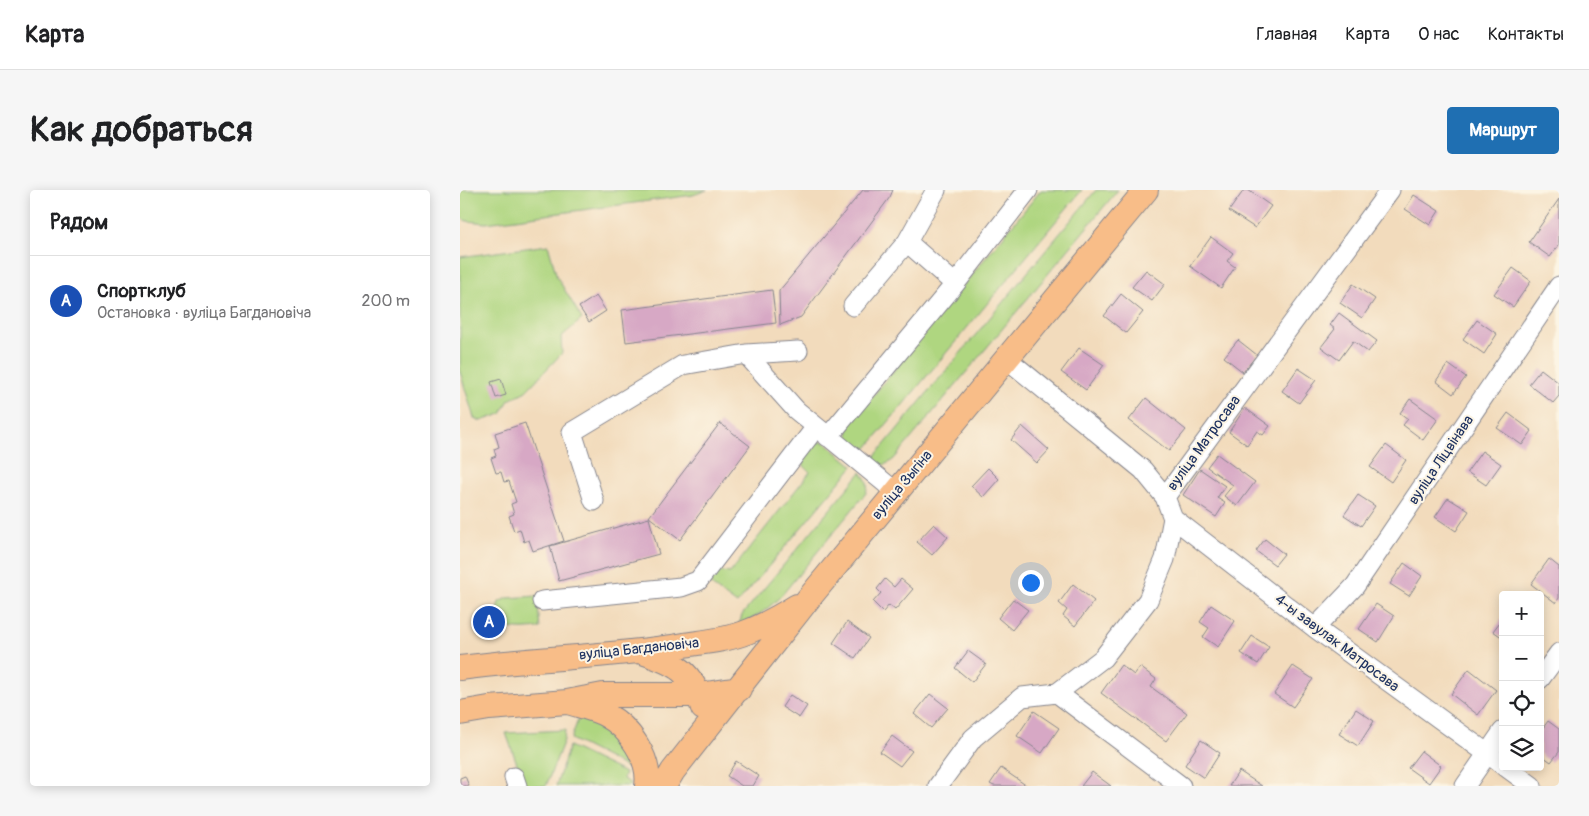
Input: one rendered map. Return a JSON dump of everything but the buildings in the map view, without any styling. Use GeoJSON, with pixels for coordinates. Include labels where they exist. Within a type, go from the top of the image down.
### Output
{"type":"FeatureCollection","features":[{"type":"Feature","properties":{"kind":"main road","name":"вуліца Зыгіна"},"geometry":{"type":"LineString","coordinates":[[664,786],[673,771],[706,728],[809,598],[1146,190]]}},
{"type":"Feature","properties":{"kind":"main road","name":"вуліца Багдановіча"},"geometry":{"type":"LineString","coordinates":[[460,668],[566,657],[642,652],[713,640],[746,633],[778,618],[809,598]]}},
{"type":"Feature","properties":{"kind":"main road"},"geometry":{"type":"LineString","coordinates":[[642,652],[666,660],[682,670],[693,682],[700,696],[706,728]]}},
{"type":"Feature","properties":{"kind":"main road"},"geometry":{"type":"LineString","coordinates":[[460,713],[489,708],[567,702],[603,695],[700,696],[739,688]]}},
{"type":"Feature","properties":{"kind":"main road"},"geometry":{"type":"LineString","coordinates":[[567,702],[606,715],[629,733],[642,753],[648,781],[647,786]]}},
{"type":"Feature","properties":{"kind":"street"},"geometry":{"type":"LineString","coordinates":[[853,306],[908,242],[936,190]]}},
{"type":"Feature","properties":{"kind":"street"},"geometry":{"type":"LineString","coordinates":[[542,601],[681,587],[698,581],[822,432],[955,284],[1028,190]]}},
{"type":"Feature","properties":{"kind":"street","name":"вуліца Матросава"},"geometry":{"type":"LineString","coordinates":[[1173,518],[1165,497],[1390,190]]}},
{"type":"Feature","properties":{"kind":"street"},"geometry":{"type":"LineString","coordinates":[[908,242],[955,284]]}},
{"type":"Feature","properties":{"kind":"street","name":"вуліца Ліцвінава"},"geometry":{"type":"LineString","coordinates":[[1316,628],[1355,586],[1559,286]]}},
{"type":"Feature","properties":{"kind":"street"},"geometry":{"type":"LineString","coordinates":[[594,501],[572,432],[683,365],[746,354],[798,351]]}},
{"type":"Feature","properties":{"kind":"street"},"geometry":{"type":"LineString","coordinates":[[746,354],[796,410],[896,492]]}},
{"type":"Feature","properties":{"kind":"street"},"geometry":{"type":"LineString","coordinates":[[1007,359],[1143,470],[1165,497]]}},
{"type":"Feature","properties":{"kind":"street"},"geometry":{"type":"LineString","coordinates":[[938,786],[973,738],[1022,697],[1057,693],[1103,658],[1148,600],[1165,560],[1173,518]]}},
{"type":"Feature","properties":{"kind":"street","name":"4-ы завулак Матросава"},"geometry":{"type":"LineString","coordinates":[[1173,518],[1316,628],[1499,762]]}},
{"type":"Feature","properties":{"kind":"street"},"geometry":{"type":"LineString","coordinates":[[1544,674],[1559,653]]}},
{"type":"Feature","properties":{"kind":"street"},"geometry":{"type":"LineString","coordinates":[[1057,693],[1181,786]]}},
{"type":"Feature","properties":{"kind":"street"},"geometry":{"type":"LineString","coordinates":[[1465,786],[1499,737]]}},
{"type":"Feature","properties":{"kind":"street"},"geometry":{"type":"LineString","coordinates":[[1511,771],[1532,786]]}},
{"type":"Feature","properties":{"kind":"green space"},"geometry":{"type":"Polygon","coordinates":[[[460,190],[707,190],[693,195],[486,223],[467,221],[460,218],[460,190]]]}},
{"type":"Feature","properties":{"kind":"green space"},"geometry":{"type":"Polygon","coordinates":[[[1041,190],[1082,190],[861,455],[850,442],[848,434],[850,424],[1041,190]]]}},
{"type":"Feature","properties":{"kind":"green space"},"geometry":{"type":"Polygon","coordinates":[[[1096,190],[1118,190],[894,459],[882,465],[870,462],[1096,190]]]}},
{"type":"Feature","properties":{"kind":"green space"},"geometry":{"type":"Polygon","coordinates":[[[548,245],[557,277],[582,319],[561,337],[562,353],[526,391],[509,400],[501,414],[481,421],[474,418],[460,372],[460,257],[548,245]]]}},
{"type":"Feature","properties":{"kind":"green space"},"geometry":{"type":"Polygon","coordinates":[[[810,442],[824,442],[853,466],[737,604],[707,582],[715,571],[730,573],[810,472],[804,466],[801,454],[810,442]]]}},
{"type":"Feature","properties":{"kind":"green space"},"geometry":{"type":"Polygon","coordinates":[[[861,472],[867,482],[866,493],[781,596],[762,612],[739,625],[742,615],[861,472]]]}},
{"type":"Feature","properties":{"kind":"green space"},"geometry":{"type":"Polygon","coordinates":[[[537,596],[540,628],[514,629],[501,624],[497,612],[499,602],[507,598],[537,596]]]}},
{"type":"Feature","properties":{"kind":"green space"},"geometry":{"type":"Polygon","coordinates":[[[579,717],[596,724],[611,735],[622,749],[628,768],[571,739],[579,717]]]}},
{"type":"Feature","properties":{"kind":"green space"},"geometry":{"type":"Polygon","coordinates":[[[565,730],[564,740],[546,786],[525,786],[506,733],[565,730]]]}},
{"type":"Feature","properties":{"kind":"green space"},"geometry":{"type":"Polygon","coordinates":[[[569,746],[625,773],[623,779],[630,783],[630,786],[556,786],[569,746]]]}},
{"type":"Feature","properties":{"kind":"place","name":"Спортклуб"},"geometry":{"type":"Point","coordinates":[489,622]}}]}
